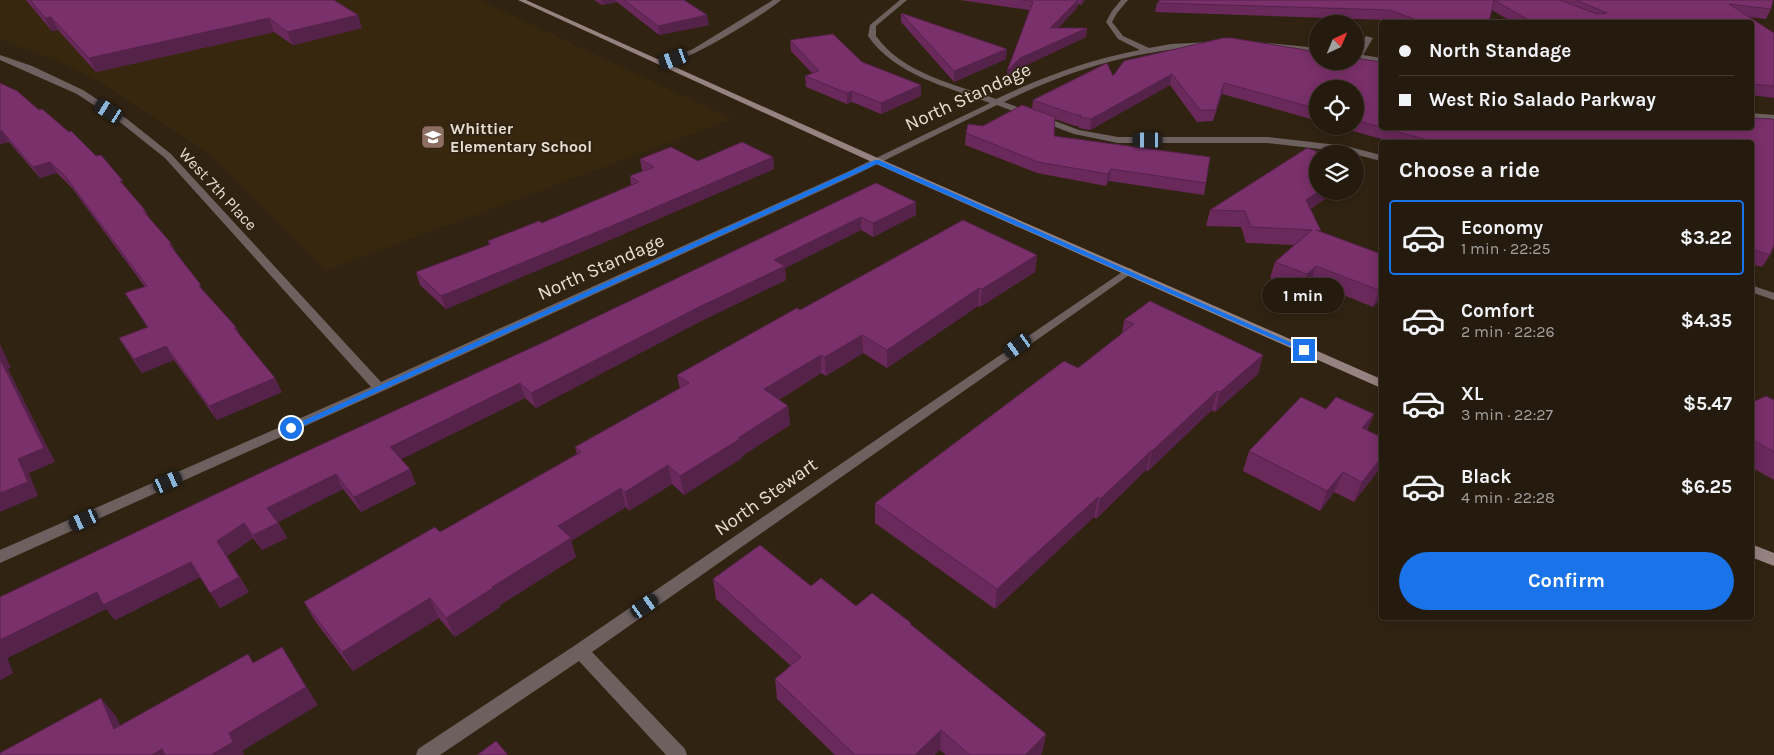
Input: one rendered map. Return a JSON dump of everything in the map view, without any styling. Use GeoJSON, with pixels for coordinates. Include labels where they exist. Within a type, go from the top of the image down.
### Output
{"type":"FeatureCollection","features":[{"type":"Feature","properties":{"kind":"main road"},"geometry":{"type":"LineString","coordinates":[[521,0],[877,161],[1379,383]]}},
{"type":"Feature","properties":{"kind":"main road"},"geometry":{"type":"LineString","coordinates":[[1754,551],[1774,560]]}},
{"type":"Feature","properties":{"kind":"street"},"geometry":{"type":"LineString","coordinates":[[663,63],[696,51],[778,0]]}},
{"type":"Feature","properties":{"kind":"street"},"geometry":{"type":"LineString","coordinates":[[904,0],[873,25],[872,36],[882,50],[895,62],[1077,132],[1118,140],[1267,140],[1346,149],[1379,157]]}},
{"type":"Feature","properties":{"kind":"street"},"geometry":{"type":"LineString","coordinates":[[1124,0],[1109,22],[1114,32],[1127,42],[1148,50]]}},
{"type":"Feature","properties":{"kind":"street"},"geometry":{"type":"LineString","coordinates":[[1364,46],[1369,38]]}},
{"type":"Feature","properties":{"kind":"street","name":"North Standage"},"geometry":{"type":"LineString","coordinates":[[0,558],[877,161],[995,102],[1114,57],[1148,50],[1222,44]]}},
{"type":"Feature","properties":{"kind":"street"},"geometry":{"type":"LineString","coordinates":[[1265,45],[1309,49]]}},
{"type":"Feature","properties":{"kind":"street","name":"West 7th Place"},"geometry":{"type":"LineString","coordinates":[[0,57],[80,92],[124,121],[168,156],[379,388]]}},
{"type":"Feature","properties":{"kind":"street"},"geometry":{"type":"LineString","coordinates":[[1364,57],[1379,60]]}},
{"type":"Feature","properties":{"kind":"street"},"geometry":{"type":"LineString","coordinates":[[1754,115],[1774,118]]}},
{"type":"Feature","properties":{"kind":"street","name":"North Stewart"},"geometry":{"type":"LineString","coordinates":[[425,755],[1128,271]]}},
{"type":"Feature","properties":{"kind":"street"},"geometry":{"type":"LineString","coordinates":[[1754,289],[1774,297]]}},
{"type":"Feature","properties":{"kind":"street"},"geometry":{"type":"LineString","coordinates":[[580,650],[678,755]]}},
{"type":"Feature","properties":{"kind":"shaded area","name":"Whittier Elementary School"},"geometry":{"type":"Polygon","coordinates":[[[0,0],[480,0],[732,119],[325,271],[211,155],[99,81],[57,61],[0,39],[0,0]]]}},
{"type":"Feature","properties":{"kind":"building"},"geometry":{"type":"Polygon","coordinates":[[[30,0],[334,0],[358,15],[287,32],[269,18],[89,58],[51,17],[45,18],[30,0]]]}},
{"type":"Feature","properties":{"kind":"building"},"geometry":{"type":"Polygon","coordinates":[[[624,0],[684,0],[707,15],[658,26],[624,0]]]}},
{"type":"Feature","properties":{"kind":"building"},"geometry":{"type":"Polygon","coordinates":[[[1022,0],[1078,0],[1050,28],[1087,28],[1020,58],[1007,71],[1033,2],[1022,0]]]}},
{"type":"Feature","properties":{"kind":"building"},"geometry":{"type":"Polygon","coordinates":[[[1160,0],[1494,0],[1489,20],[1417,20],[1390,10],[1157,3],[1160,0]]]}},
{"type":"Feature","properties":{"kind":"building"},"geometry":{"type":"Polygon","coordinates":[[[1494,0],[1560,0],[1597,14],[1607,13],[1576,0],[1773,0],[1771,9],[1729,4],[1754,20],[1529,20],[1494,0]]]}},
{"type":"Feature","properties":{"kind":"building"},"geometry":{"type":"Polygon","coordinates":[[[901,13],[1007,49],[954,71],[901,13]]]}},
{"type":"Feature","properties":{"kind":"building"},"geometry":{"type":"Polygon","coordinates":[[[1754,20],[1774,33],[1774,86],[1754,84],[1754,20]]]}},
{"type":"Feature","properties":{"kind":"building"},"geometry":{"type":"Polygon","coordinates":[[[833,34],[862,62],[921,85],[881,103],[852,91],[847,93],[805,76],[819,71],[790,40],[833,34]]]}},
{"type":"Feature","properties":{"kind":"building"},"geometry":{"type":"Polygon","coordinates":[[[1223,38],[1309,51],[1309,70],[1364,70],[1364,59],[1379,62],[1379,126],[1364,122],[1364,80],[1309,80],[1309,107],[1224,83],[1216,110],[1200,110],[1172,74],[1091,119],[1080,117],[1081,115],[1033,100],[1107,63],[1113,76],[1124,61],[1223,38]]]}},
{"type":"Feature","properties":{"kind":"building"},"geometry":{"type":"Polygon","coordinates":[[[0,83],[17,91],[39,110],[42,109],[69,132],[71,131],[96,156],[101,155],[145,210],[143,211],[171,243],[169,244],[201,285],[199,286],[236,327],[234,328],[275,378],[209,406],[166,346],[134,359],[119,338],[148,327],[125,293],[147,286],[65,176],[50,162],[33,167],[0,131],[0,83]]]}},
{"type":"Feature","properties":{"kind":"building"},"geometry":{"type":"Polygon","coordinates":[[[1022,105],[1055,117],[1054,136],[1210,157],[1206,183],[1111,169],[1108,174],[1038,162],[966,133],[968,124],[983,126],[1022,105]]]}},
{"type":"Feature","properties":{"kind":"building"},"geometry":{"type":"Polygon","coordinates":[[[1754,118],[1773,119],[1774,245],[1770,255],[1754,250],[1754,140],[1428,140],[1391,130],[1754,130],[1754,118]]]}},
{"type":"Feature","properties":{"kind":"building"},"geometry":{"type":"Polygon","coordinates":[[[742,142],[773,157],[441,296],[416,272],[491,244],[488,241],[539,221],[542,223],[639,182],[630,176],[654,167],[640,159],[671,147],[698,161],[742,142]]]}},
{"type":"Feature","properties":{"kind":"building"},"geometry":{"type":"Polygon","coordinates":[[[1307,148],[1309,149],[1309,198],[1306,200],[1321,231],[1316,230],[1379,253],[1379,290],[1316,266],[1307,274],[1275,262],[1312,230],[1251,227],[1245,211],[1210,210],[1307,148]]]}},
{"type":"Feature","properties":{"kind":"building"},"geometry":{"type":"Polygon","coordinates":[[[876,183],[916,202],[873,223],[861,217],[774,260],[785,266],[697,308],[531,393],[520,383],[390,447],[410,469],[354,497],[336,474],[267,508],[278,523],[253,535],[244,523],[217,541],[239,577],[210,593],[191,562],[103,605],[97,592],[0,640],[0,597],[277,465],[544,342],[876,183]]]}},
{"type":"Feature","properties":{"kind":"building"},"geometry":{"type":"Polygon","coordinates":[[[963,220],[1037,255],[982,289],[979,288],[887,350],[862,335],[825,357],[821,355],[764,389],[788,406],[738,438],[740,439],[680,476],[668,465],[625,492],[621,488],[558,526],[571,538],[446,618],[430,598],[342,652],[304,602],[435,527],[440,532],[581,452],[575,447],[689,383],[677,375],[797,308],[800,310],[963,220]]]}},
{"type":"Feature","properties":{"kind":"building"},"geometry":{"type":"Polygon","coordinates":[[[1150,301],[1263,355],[1220,392],[1217,391],[1100,499],[1098,497],[997,589],[875,503],[1064,361],[1078,368],[1134,324],[1124,320],[1150,301]]]}},
{"type":"Feature","properties":{"kind":"building"},"geometry":{"type":"Polygon","coordinates":[[[0,359],[44,448],[18,459],[28,482],[0,493],[0,359]]]}},
{"type":"Feature","properties":{"kind":"building"},"geometry":{"type":"Polygon","coordinates":[[[1766,396],[1774,400],[1774,452],[1754,441],[1754,402],[1766,396]]]}},
{"type":"Feature","properties":{"kind":"building"},"geometry":{"type":"Polygon","coordinates":[[[1301,397],[1326,409],[1336,397],[1374,414],[1362,428],[1379,436],[1379,461],[1362,482],[1343,472],[1327,491],[1249,451],[1301,397]]]}},
{"type":"Feature","properties":{"kind":"building"},"geometry":{"type":"Polygon","coordinates":[[[760,545],[811,586],[821,578],[856,606],[872,593],[1046,734],[1025,755],[970,755],[941,730],[915,755],[855,755],[775,679],[801,657],[713,579],[760,545]]]}},
{"type":"Feature","properties":{"kind":"building"},"geometry":{"type":"Polygon","coordinates":[[[282,647],[306,687],[229,733],[233,742],[211,755],[165,755],[162,749],[152,755],[0,755],[0,753],[101,698],[114,729],[248,654],[253,663],[282,647]]]}},
{"type":"Feature","properties":{"kind":"building"},"geometry":{"type":"Polygon","coordinates":[[[496,741],[508,755],[477,755],[496,741]]]}},
{"type":"Feature","properties":{"kind":"place","name":"Whittier Elementary School"},"geometry":{"type":"Point","coordinates":[433,137]}},
{"type":"Feature","properties":{"kind":"route"},"geometry":{"type":"LineString","coordinates":[[291,428],[877,161],[1304,350]]}}]}
